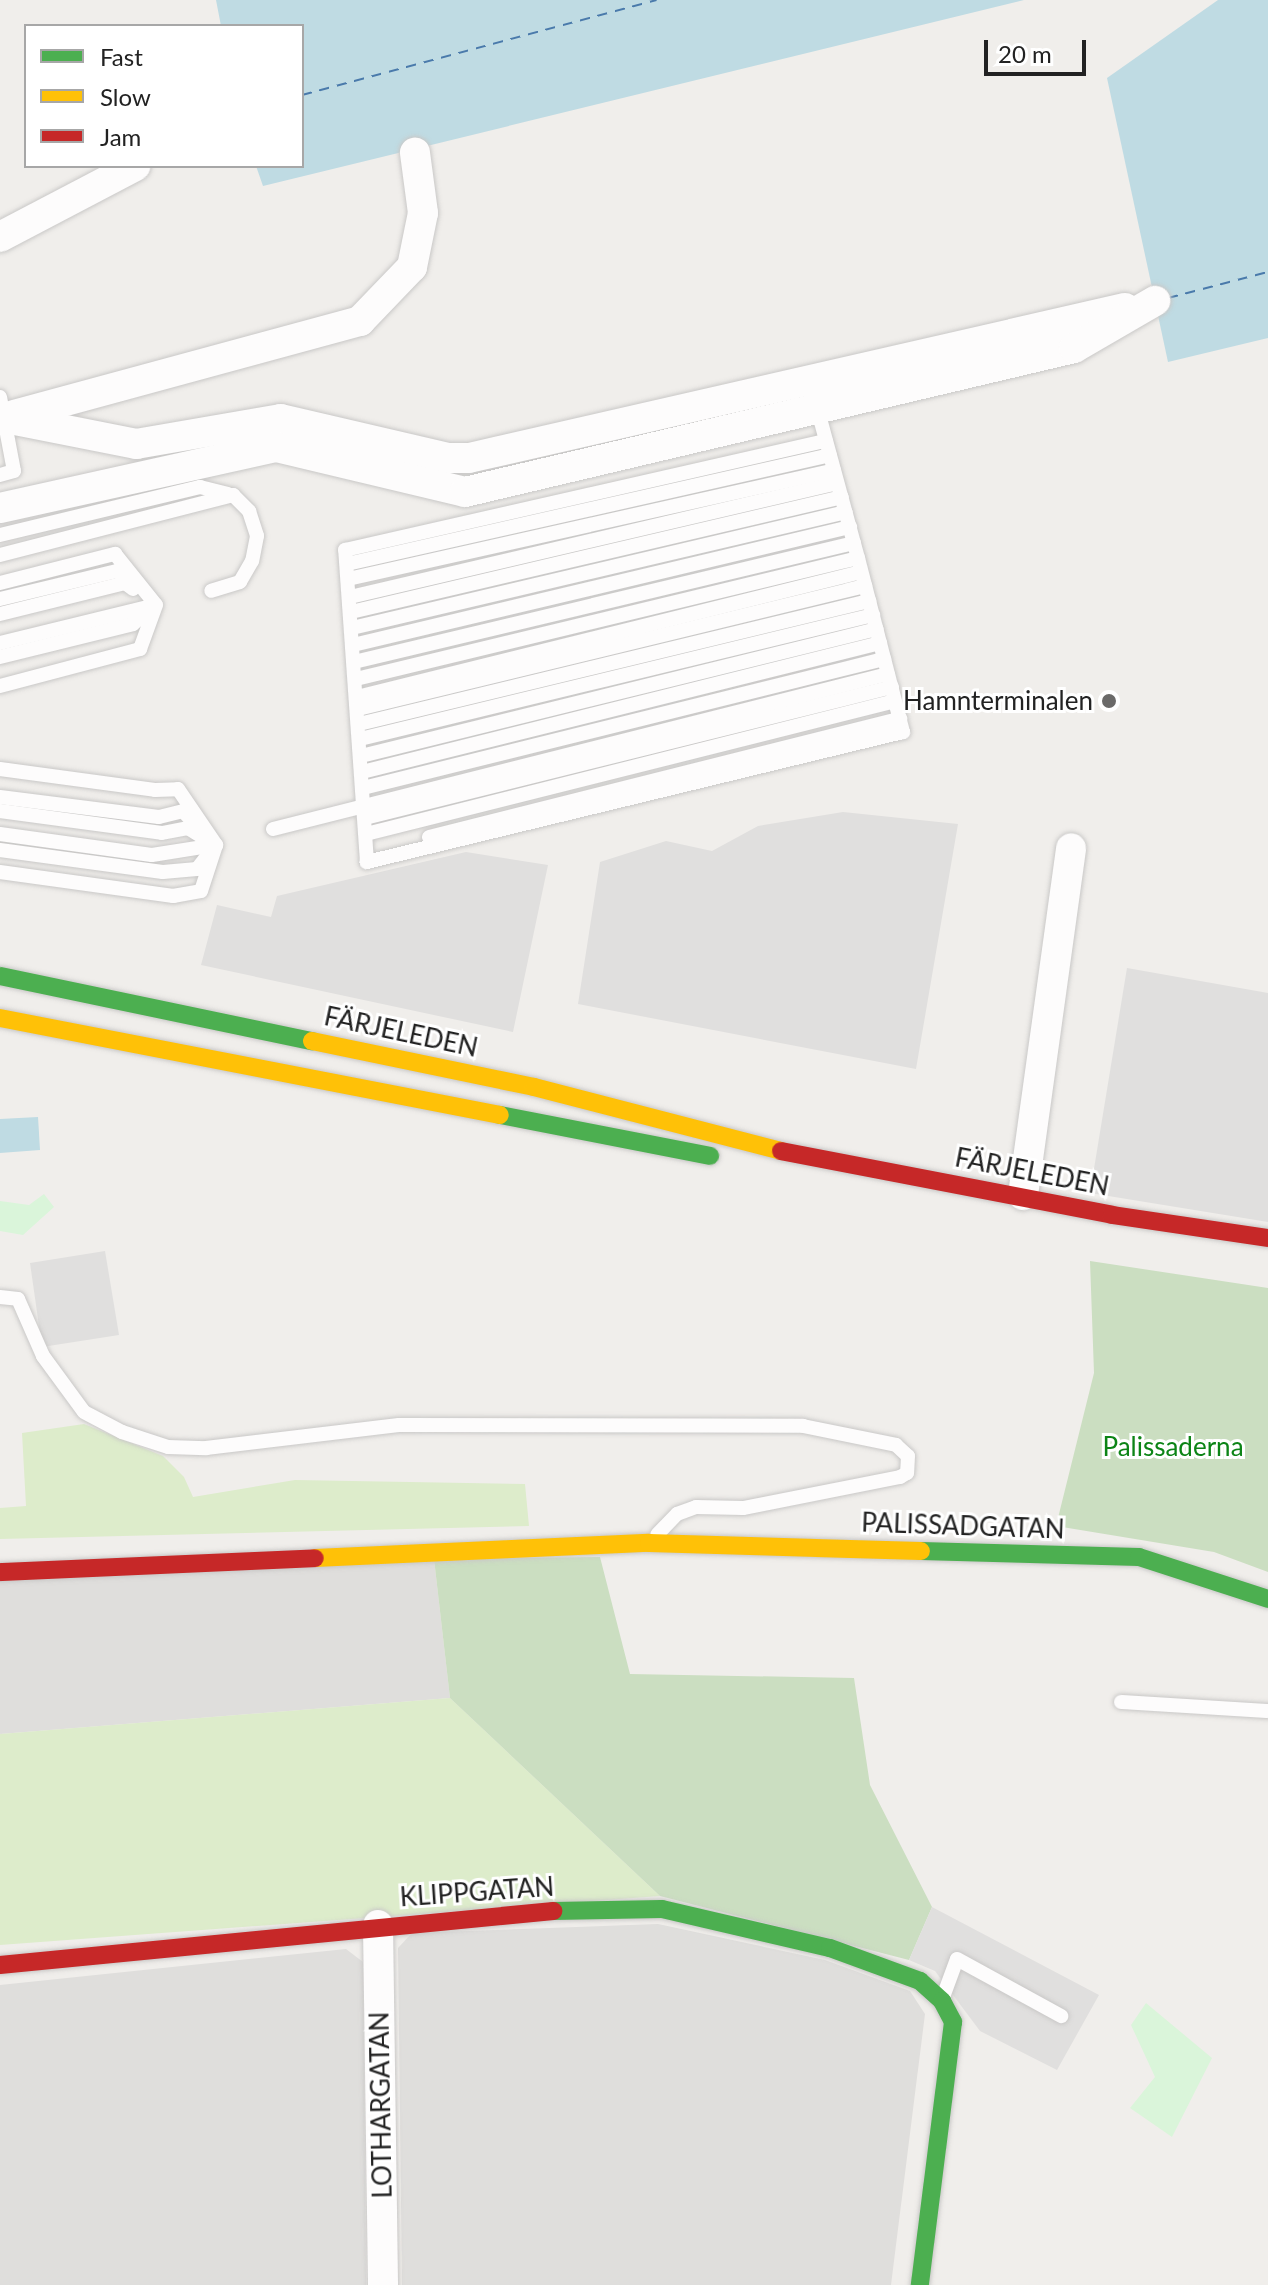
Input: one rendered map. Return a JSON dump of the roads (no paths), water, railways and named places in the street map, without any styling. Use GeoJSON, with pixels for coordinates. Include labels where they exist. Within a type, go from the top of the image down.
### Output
{"type":"FeatureCollection","features":[{"type":"Feature","properties":{"kind":"street"},"geometry":{"type":"LineString","coordinates":[[3,424],[106,390],[360,321],[412,267],[423,213],[415,153]]}},
{"type":"Feature","properties":{"kind":"street"},"geometry":{"type":"LineString","coordinates":[[0,237],[131,168]]}},
{"type":"Feature","properties":{"kind":"street"},"geometry":{"type":"LineString","coordinates":[[0,508],[276,447],[465,492],[818,411],[1074,348],[1155,301],[469,458],[448,458],[281,419],[136,444],[3,424]]}},
{"type":"Feature","properties":{"kind":"street"},"geometry":{"type":"LineString","coordinates":[[1023,1195],[1071,848]]}},
{"type":"Feature","properties":{"kind":"street","name":"FÄRJELEDEN"},"geometry":{"type":"LineString","coordinates":[[0,976],[534,1087],[747,1138],[787,1153],[1023,1195],[1112,1215],[1268,1238]]}},
{"type":"Feature","properties":{"kind":"street","name":"FÄRJELEDEN"},"geometry":{"type":"LineString","coordinates":[[0,1018],[591,1136],[711,1156],[787,1153]]}},
{"type":"Feature","properties":{"kind":"street","name":"PALISSADGATAN"},"geometry":{"type":"LineString","coordinates":[[0,1572],[649,1543],[1139,1557],[1268,1599]]}},
{"type":"Feature","properties":{"kind":"street","name":"KLIPPGATAN"},"geometry":{"type":"LineString","coordinates":[[0,1965],[378,1925],[546,1911],[662,1909],[830,1948],[920,1981],[942,2001]]}},
{"type":"Feature","properties":{"kind":"street","name":"LOTHARGATAN"},"geometry":{"type":"LineString","coordinates":[[378,1925],[383,2285]]}},
{"type":"Feature","properties":{"kind":"street"},"geometry":{"type":"LineString","coordinates":[[920,2285],[953,2022],[942,2001]]}},
{"type":"Feature","properties":{"kind":"lane"},"geometry":{"type":"LineString","coordinates":[[347,565],[367,852],[900,719],[818,411]]}},
{"type":"Feature","properties":{"kind":"lane"},"geometry":{"type":"LineString","coordinates":[[0,475],[14,471],[6,458],[3,424]]}},
{"type":"Feature","properties":{"kind":"lane"},"geometry":{"type":"LineString","coordinates":[[347,565],[838,483]]}},
{"type":"Feature","properties":{"kind":"lane"},"geometry":{"type":"LineString","coordinates":[[347,565],[838,483]]}},
{"type":"Feature","properties":{"kind":"lane"},"geometry":{"type":"LineString","coordinates":[[350,597],[838,483]]}},
{"type":"Feature","properties":{"kind":"lane"},"geometry":{"type":"LineString","coordinates":[[351,612],[838,483]]}},
{"type":"Feature","properties":{"kind":"lane"},"geometry":{"type":"LineString","coordinates":[[352,628],[838,483]]}},
{"type":"Feature","properties":{"kind":"lane"},"geometry":{"type":"LineString","coordinates":[[353,645],[838,483]]}},
{"type":"Feature","properties":{"kind":"lane"},"geometry":{"type":"LineString","coordinates":[[0,535],[200,487],[233,495],[249,511],[257,536],[252,561],[240,582],[211,591]]}},
{"type":"Feature","properties":{"kind":"lane"},"geometry":{"type":"LineString","coordinates":[[0,555],[233,495]]}},
{"type":"Feature","properties":{"kind":"lane"},"geometry":{"type":"LineString","coordinates":[[0,583],[115,554],[156,605]]}},
{"type":"Feature","properties":{"kind":"lane"},"geometry":{"type":"LineString","coordinates":[[354,662],[860,564]]}},
{"type":"Feature","properties":{"kind":"lane"},"geometry":{"type":"LineString","coordinates":[[356,679],[860,564]]}},
{"type":"Feature","properties":{"kind":"lane"},"geometry":{"type":"LineString","coordinates":[[358,710],[860,564]]}},
{"type":"Feature","properties":{"kind":"lane"},"geometry":{"type":"LineString","coordinates":[[0,599],[117,571],[156,605]]}},
{"type":"Feature","properties":{"kind":"lane"},"geometry":{"type":"LineString","coordinates":[[0,614],[125,583],[156,605]]}},
{"type":"Feature","properties":{"kind":"lane"},"geometry":{"type":"LineString","coordinates":[[0,643],[156,605]]}},
{"type":"Feature","properties":{"kind":"lane"},"geometry":{"type":"LineString","coordinates":[[0,657],[133,624],[156,605]]}},
{"type":"Feature","properties":{"kind":"lane"},"geometry":{"type":"LineString","coordinates":[[0,686],[140,649],[156,605]]}},
{"type":"Feature","properties":{"kind":"lane"},"geometry":{"type":"LineString","coordinates":[[358,710],[875,622]]}},
{"type":"Feature","properties":{"kind":"lane"},"geometry":{"type":"LineString","coordinates":[[360,739],[875,622]]}},
{"type":"Feature","properties":{"kind":"lane"},"geometry":{"type":"LineString","coordinates":[[361,756],[875,622]]}},
{"type":"Feature","properties":{"kind":"lane"},"geometry":{"type":"LineString","coordinates":[[362,772],[875,622]]}},
{"type":"Feature","properties":{"kind":"lane"},"geometry":{"type":"LineString","coordinates":[[363,788],[884,659]]}},
{"type":"Feature","properties":{"kind":"lane"},"geometry":{"type":"LineString","coordinates":[[273,829],[365,812],[892,687]]}},
{"type":"Feature","properties":{"kind":"lane"},"geometry":{"type":"LineString","coordinates":[[366,834],[892,687]]}},
{"type":"Feature","properties":{"kind":"lane"},"geometry":{"type":"LineString","coordinates":[[0,769],[155,790],[178,789],[216,845]]}},
{"type":"Feature","properties":{"kind":"lane"},"geometry":{"type":"LineString","coordinates":[[0,797],[159,817],[183,811],[216,845]]}},
{"type":"Feature","properties":{"kind":"lane"},"geometry":{"type":"LineString","coordinates":[[0,811],[162,833],[188,828],[216,845]]}},
{"type":"Feature","properties":{"kind":"lane"},"geometry":{"type":"LineString","coordinates":[[0,834],[152,855],[216,845]]}},
{"type":"Feature","properties":{"kind":"lane"},"geometry":{"type":"LineString","coordinates":[[0,850],[163,872],[197,869],[216,845]]}},
{"type":"Feature","properties":{"kind":"lane"},"geometry":{"type":"LineString","coordinates":[[0,872],[173,896],[201,891],[216,845]]}},
{"type":"Feature","properties":{"kind":"lane"},"geometry":{"type":"LineString","coordinates":[[0,1297],[18,1299],[43,1356],[84,1412],[122,1432],[168,1447],[206,1448],[399,1425],[803,1426],[896,1445],[908,1456],[907,1473],[846,1490],[743,1508],[696,1507],[677,1514],[649,1543]]}},
{"type":"Feature","properties":{"kind":"lane"},"geometry":{"type":"LineString","coordinates":[[1121,1702],[1268,1711]]}},
{"type":"Feature","properties":{"kind":"lane"},"geometry":{"type":"LineString","coordinates":[[942,2001],[957,1959],[1061,2016]]}},
{"type":"Feature","properties":{"kind":"water"},"geometry":{"type":"Polygon","coordinates":[[[216,0],[1024,0],[263,186],[257,168],[304,168],[304,24],[221,24],[216,0]]]}},
{"type":"Feature","properties":{"kind":"water"},"geometry":{"type":"Polygon","coordinates":[[[1218,0],[1268,0],[1268,338],[1168,362],[1107,78],[1218,0]]]}},
{"type":"Feature","properties":{"kind":"water"},"geometry":{"type":"Polygon","coordinates":[[[38,1117],[40,1150],[0,1153],[0,1119],[38,1117]]]}},
{"type":"Feature","properties":{"kind":"place","name":"Hamnterminalen"},"geometry":{"type":"Point","coordinates":[1109,701]}},
{"type":"Feature","properties":{"kind":"park label","name":"Palissaderna"},"geometry":{"type":"Point","coordinates":[1173,1447]}}]}
